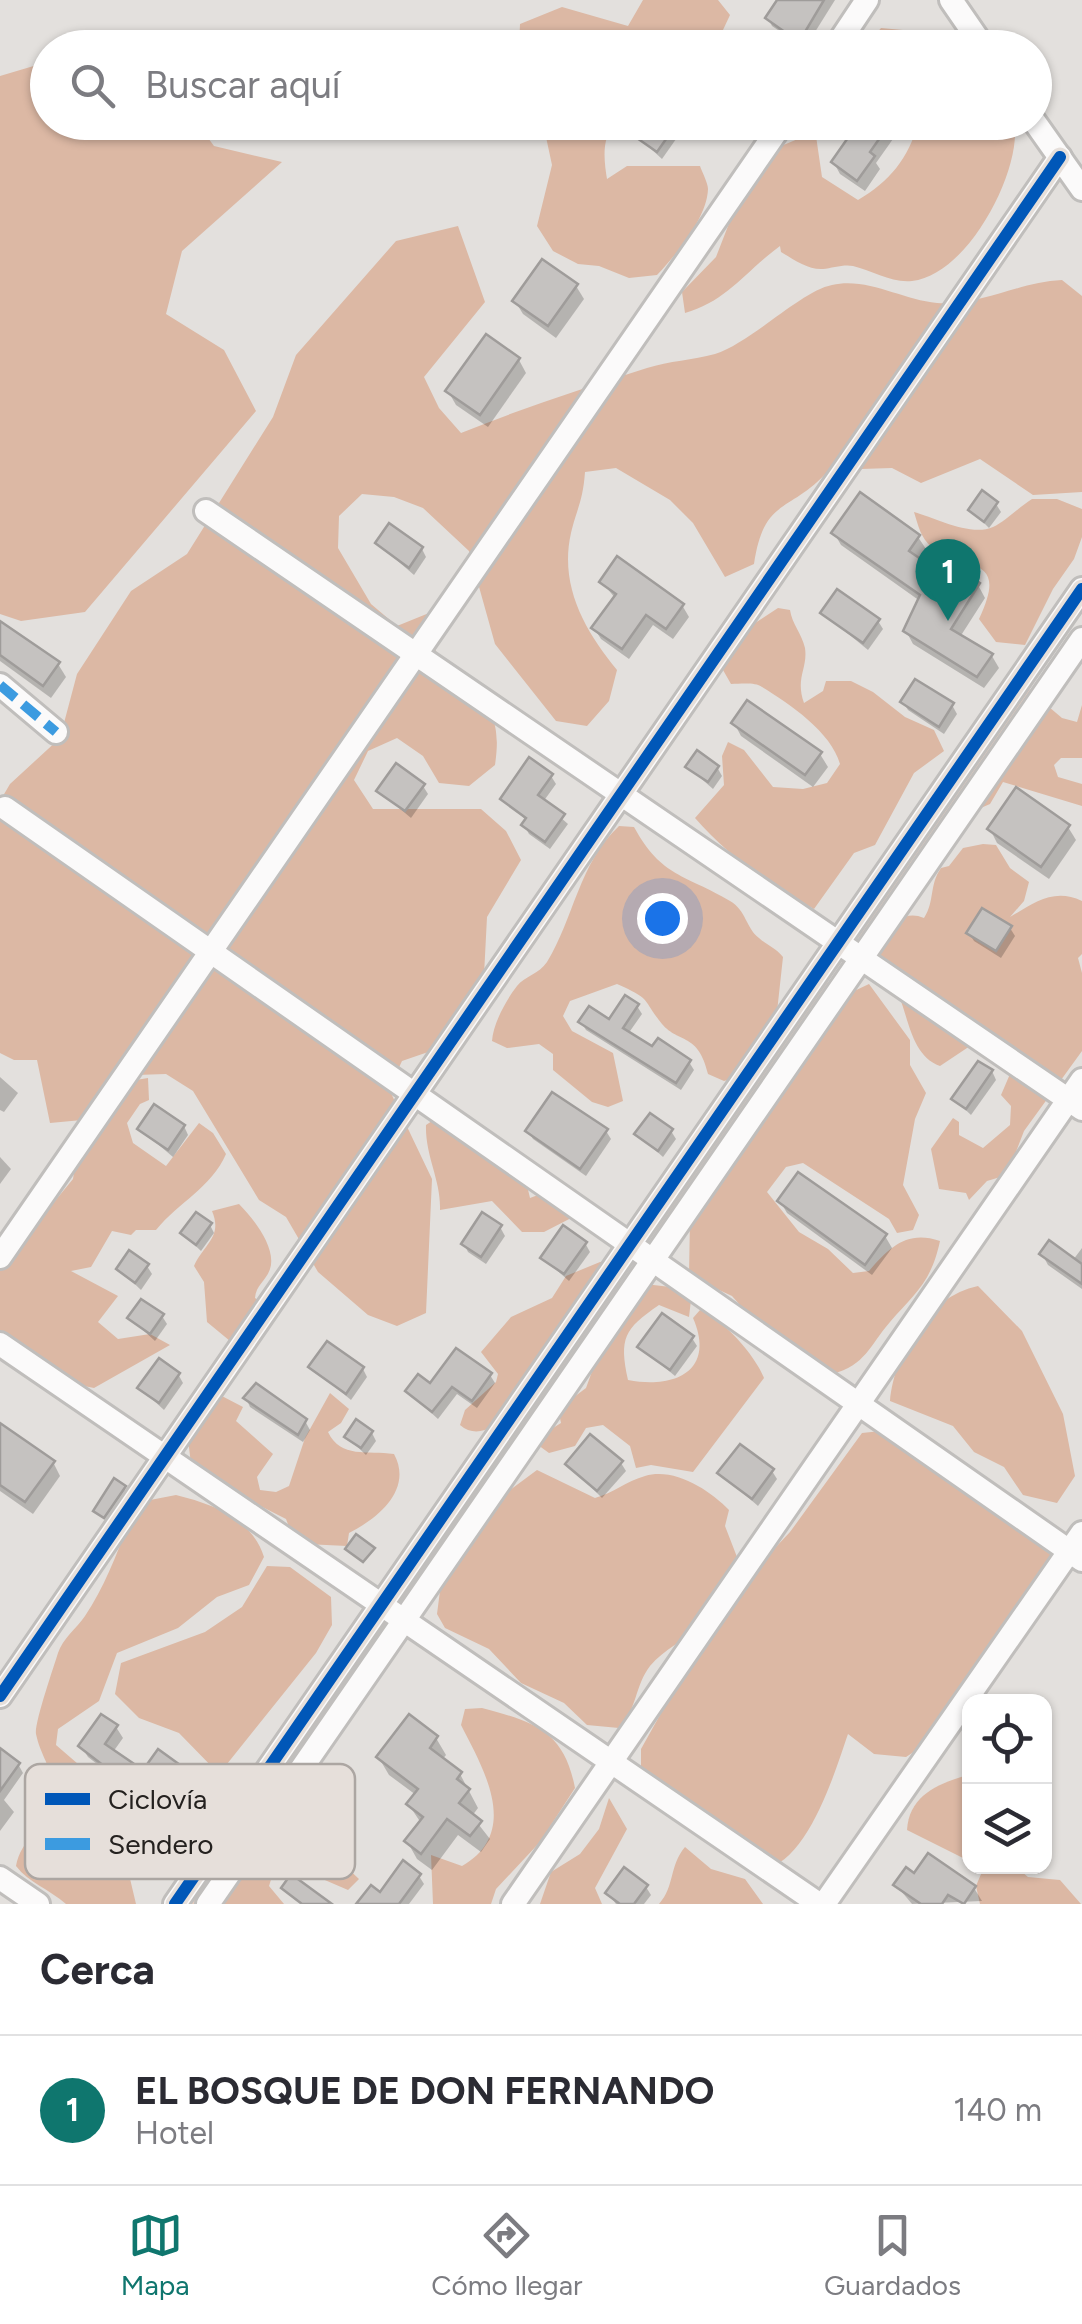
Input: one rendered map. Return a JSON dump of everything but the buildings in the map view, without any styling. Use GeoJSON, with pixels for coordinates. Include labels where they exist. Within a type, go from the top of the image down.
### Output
{"type":"FeatureCollection","features":[{"type":"Feature","properties":{"kind":"street"},"geometry":{"type":"LineString","coordinates":[[846,30],[867,0]]}},
{"type":"Feature","properties":{"kind":"street"},"geometry":{"type":"LineString","coordinates":[[951,0],[972,30]]}},
{"type":"Feature","properties":{"kind":"street"},"geometry":{"type":"LineString","coordinates":[[0,1257],[771,140]]}},
{"type":"Feature","properties":{"kind":"street"},"geometry":{"type":"LineString","coordinates":[[1048,140],[1082,189]]}},
{"type":"Feature","properties":{"kind":"street"},"geometry":{"type":"LineString","coordinates":[[0,1696],[1060,158]]}},
{"type":"Feature","properties":{"kind":"street"},"geometry":{"type":"LineString","coordinates":[[206,512],[1075,1105]]}},
{"type":"Feature","properties":{"kind":"street"},"geometry":{"type":"LineString","coordinates":[[272,1764],[1082,589]]}},
{"type":"Feature","properties":{"kind":"street"},"geometry":{"type":"LineString","coordinates":[[305,1764],[1082,640]]}},
{"type":"Feature","properties":{"kind":"street"},"geometry":{"type":"LineString","coordinates":[[0,685],[56,732]]}},
{"type":"Feature","properties":{"kind":"street"},"geometry":{"type":"LineString","coordinates":[[0,1344],[822,1904],[1078,1548],[859,1404],[5,808]]}},
{"type":"Feature","properties":{"kind":"street"},"geometry":{"type":"LineString","coordinates":[[514,1904],[859,1404],[1075,1105],[1082,1080]]}},
{"type":"Feature","properties":{"kind":"street"},"geometry":{"type":"LineString","coordinates":[[0,1878],[38,1904]]}},
{"type":"Feature","properties":{"kind":"street"},"geometry":{"type":"LineString","coordinates":[[175,1904],[192,1879]]}},
{"type":"Feature","properties":{"kind":"street"},"geometry":{"type":"LineString","coordinates":[[208,1904],[225,1879]]}},
{"type":"Feature","properties":{"kind":"shaded area"},"geometry":{"type":"Polygon","coordinates":[[[643,0],[718,0],[730,15],[723,30],[520,30],[520,24],[562,7],[628,26],[643,0]]]}},
{"type":"Feature","properties":{"kind":"shaded area"},"geometry":{"type":"Polygon","coordinates":[[[30,67],[30,140],[210,140],[214,146],[282,162],[182,251],[166,314],[224,350],[256,411],[85,612],[21,621],[0,614],[0,76],[30,67]]]}},
{"type":"Feature","properties":{"kind":"shaded area"},"geometry":{"type":"Polygon","coordinates":[[[547,140],[607,140],[607,179],[627,166],[700,166],[708,189],[706,200],[681,247],[657,275],[629,278],[599,266],[578,264],[553,251],[537,226],[552,165],[547,140]]]}},
{"type":"Feature","properties":{"kind":"shaded area"},"geometry":{"type":"Polygon","coordinates":[[[795,140],[817,140],[822,177],[858,200],[896,168],[912,140],[1014,140],[997,199],[969,244],[951,262],[932,275],[904,281],[853,266],[812,268],[781,252],[780,246],[724,293],[685,313],[682,292],[716,257],[737,203],[746,196],[748,171],[755,157],[795,140]]]}},
{"type":"Feature","properties":{"kind":"shaded area"},"geometry":{"type":"Polygon","coordinates":[[[458,226],[485,302],[424,377],[439,408],[461,433],[647,368],[715,354],[832,285],[859,284],[924,301],[953,303],[1062,280],[1082,296],[1082,492],[1033,495],[980,459],[921,483],[892,468],[829,470],[772,516],[758,542],[754,564],[725,577],[693,523],[670,500],[616,468],[585,472],[571,533],[569,571],[577,607],[617,670],[609,701],[587,726],[556,721],[495,644],[469,551],[423,508],[394,497],[362,494],[339,516],[338,548],[371,604],[397,626],[429,613],[437,654],[491,713],[497,743],[495,765],[469,786],[439,783],[423,756],[397,738],[368,751],[354,780],[373,809],[481,809],[506,831],[521,860],[487,917],[482,1014],[463,1040],[402,1061],[389,1089],[432,1179],[426,1313],[397,1326],[368,1315],[318,1272],[286,1217],[259,1200],[193,1091],[166,1074],[136,1075],[130,1081],[148,1078],[149,1100],[140,1104],[127,1123],[133,1143],[166,1166],[199,1123],[213,1133],[226,1154],[203,1186],[156,1230],[136,1230],[131,1235],[112,1231],[91,1267],[71,1271],[118,1296],[98,1322],[118,1339],[150,1334],[170,1345],[94,1388],[59,1381],[0,1338],[0,1268],[73,1179],[82,1120],[50,1123],[37,1060],[14,1060],[0,1053],[0,801],[10,784],[60,738],[77,674],[131,591],[187,554],[273,417],[296,355],[396,241],[458,226]]]}},
{"type":"Feature","properties":{"kind":"shaded area"},"geometry":{"type":"Polygon","coordinates":[[[1032,499],[1057,499],[1082,509],[1082,537],[1074,559],[1053,589],[1025,645],[996,642],[979,619],[987,599],[987,575],[928,544],[914,512],[964,528],[984,529],[998,524],[1032,499]]]}},
{"type":"Feature","properties":{"kind":"shaded area"},"geometry":{"type":"Polygon","coordinates":[[[778,608],[790,610],[805,648],[801,687],[804,703],[823,691],[826,681],[851,681],[873,692],[905,717],[934,730],[944,751],[914,773],[875,845],[854,853],[814,909],[750,869],[695,818],[724,785],[722,756],[728,742],[744,750],[773,787],[803,789],[827,783],[840,764],[828,741],[797,710],[759,685],[731,684],[723,670],[755,623],[778,608]]]}},
{"type":"Feature","properties":{"kind":"shaded area"},"geometry":{"type":"Polygon","coordinates":[[[1027,688],[1034,691],[861,939],[856,937],[1027,688]]]}},
{"type":"Feature","properties":{"kind":"shaded area"},"geometry":{"type":"Polygon","coordinates":[[[1082,705],[1082,758],[1061,758],[1054,765],[1058,777],[1082,784],[1082,806],[1003,782],[990,804],[974,811],[994,766],[1019,751],[1049,707],[1062,718],[1077,722],[1082,705]]]}},
{"type":"Feature","properties":{"kind":"shaded area"},"geometry":{"type":"Polygon","coordinates":[[[619,826],[634,827],[665,866],[735,905],[755,934],[783,957],[776,1021],[741,1076],[724,1081],[708,1074],[694,1045],[668,1030],[636,993],[617,984],[570,1001],[563,1016],[572,1031],[613,1053],[623,1101],[608,1107],[592,1102],[553,1070],[553,1054],[539,1044],[507,1048],[492,1041],[497,1020],[509,998],[520,983],[547,962],[595,857],[619,826]]]}},
{"type":"Feature","properties":{"kind":"shaded area"},"geometry":{"type":"Polygon","coordinates":[[[996,845],[1010,868],[1029,882],[1024,901],[1010,917],[1053,896],[1082,901],[1082,954],[1078,958],[1082,973],[1082,1051],[1024,1131],[1007,1175],[987,1181],[969,1200],[966,1193],[939,1189],[931,1149],[953,1118],[959,1122],[959,1135],[983,1148],[1010,1125],[1011,1106],[1001,1095],[1010,1074],[1000,1067],[995,1053],[970,1046],[940,1066],[931,1061],[917,1046],[899,996],[883,989],[863,959],[897,920],[914,915],[924,918],[941,868],[949,866],[963,848],[996,845]]]}},
{"type":"Feature","properties":{"kind":"shaded area"},"geometry":{"type":"Polygon","coordinates":[[[825,981],[831,984],[657,1232],[654,1226],[825,981]]]}},
{"type":"Feature","properties":{"kind":"shaded area"},"geometry":{"type":"Polygon","coordinates":[[[869,984],[910,1040],[910,1065],[926,1093],[915,1119],[903,1185],[919,1215],[913,1230],[897,1233],[889,1219],[803,1163],[786,1167],[767,1192],[799,1232],[828,1249],[853,1273],[869,1271],[892,1248],[909,1239],[940,1241],[932,1267],[914,1295],[860,1360],[832,1374],[764,1332],[732,1296],[689,1276],[690,1218],[831,1002],[869,984]]]}},
{"type":"Feature","properties":{"kind":"shaded area"},"geometry":{"type":"Polygon","coordinates":[[[438,1117],[524,1173],[530,1198],[546,1192],[577,1215],[544,1232],[522,1232],[492,1201],[440,1210],[426,1125],[438,1117]]]}},
{"type":"Feature","properties":{"kind":"shaded area"},"geometry":{"type":"Polygon","coordinates":[[[239,1204],[262,1234],[271,1261],[255,1298],[264,1304],[242,1338],[230,1341],[207,1322],[204,1282],[194,1266],[214,1234],[212,1211],[239,1204]]]}},
{"type":"Feature","properties":{"kind":"shaded area"},"geometry":{"type":"Polygon","coordinates":[[[605,1262],[590,1305],[552,1333],[556,1349],[515,1407],[487,1429],[473,1431],[460,1425],[465,1410],[496,1382],[498,1374],[481,1352],[511,1317],[552,1298],[566,1276],[605,1262]]]}},
{"type":"Feature","properties":{"kind":"shaded area"},"geometry":{"type":"Polygon","coordinates":[[[617,1281],[624,1284],[406,1599],[401,1597],[617,1281]]]}},
{"type":"Feature","properties":{"kind":"shaded area"},"geometry":{"type":"Polygon","coordinates":[[[645,1284],[679,1288],[691,1300],[689,1317],[659,1305],[631,1328],[624,1354],[628,1380],[661,1382],[687,1372],[699,1351],[693,1318],[700,1310],[737,1339],[764,1378],[693,1472],[651,1465],[636,1468],[630,1446],[603,1425],[586,1428],[575,1446],[549,1453],[538,1445],[540,1436],[561,1423],[558,1409],[586,1388],[602,1344],[645,1284]]]}},
{"type":"Feature","properties":{"kind":"shaded area"},"geometry":{"type":"Polygon","coordinates":[[[978,1286],[1022,1331],[1063,1414],[1075,1476],[1057,1503],[1023,1495],[1004,1467],[974,1452],[953,1426],[890,1401],[899,1364],[917,1329],[943,1302],[978,1286]]]}},
{"type":"Feature","properties":{"kind":"shaded area"},"geometry":{"type":"Polygon","coordinates":[[[330,1393],[349,1409],[341,1423],[328,1432],[333,1441],[356,1452],[394,1454],[399,1467],[399,1479],[390,1501],[349,1533],[347,1546],[305,1544],[292,1535],[286,1519],[215,1483],[191,1464],[188,1439],[218,1394],[243,1407],[236,1421],[273,1454],[257,1477],[260,1490],[276,1492],[289,1486],[305,1438],[330,1393]]]}},
{"type":"Feature","properties":{"kind":"shaded area"},"geometry":{"type":"Polygon","coordinates":[[[890,1430],[951,1452],[1075,1558],[968,1694],[962,1694],[962,1702],[932,1740],[906,1757],[874,1754],[848,1734],[810,1827],[795,1849],[777,1864],[757,1869],[735,1860],[693,1814],[641,1779],[641,1749],[689,1663],[744,1581],[790,1532],[862,1433],[890,1430]]]}},
{"type":"Feature","properties":{"kind":"shaded area"},"geometry":{"type":"Polygon","coordinates":[[[537,1470],[595,1498],[645,1476],[668,1475],[702,1488],[729,1510],[725,1526],[737,1557],[729,1575],[698,1625],[650,1666],[619,1728],[587,1725],[564,1703],[521,1683],[489,1649],[445,1628],[437,1614],[441,1583],[510,1490],[537,1470]]]}},
{"type":"Feature","properties":{"kind":"shaded area"},"geometry":{"type":"Polygon","coordinates":[[[176,1495],[217,1509],[241,1523],[264,1557],[249,1585],[217,1597],[178,1628],[117,1653],[99,1701],[58,1729],[56,1745],[78,1764],[46,1764],[36,1728],[60,1648],[100,1591],[133,1511],[145,1501],[176,1495]]]}},
{"type":"Feature","properties":{"kind":"shaded area"},"geometry":{"type":"Polygon","coordinates":[[[267,1566],[290,1567],[331,1597],[332,1625],[316,1653],[227,1764],[209,1764],[179,1733],[139,1718],[115,1694],[121,1663],[205,1632],[242,1607],[267,1566]]]}},
{"type":"Feature","properties":{"kind":"shaded area"},"geometry":{"type":"Polygon","coordinates":[[[373,1635],[378,1641],[293,1764],[284,1764],[373,1635]]]}},
{"type":"Feature","properties":{"kind":"shaded area"},"geometry":{"type":"Polygon","coordinates":[[[482,1708],[532,1724],[555,1741],[575,1788],[540,1842],[496,1889],[491,1904],[433,1904],[431,1855],[462,1866],[480,1852],[490,1836],[494,1818],[487,1780],[461,1725],[465,1709],[482,1708]]]}},
{"type":"Feature","properties":{"kind":"shaded area"},"geometry":{"type":"Polygon","coordinates":[[[962,1777],[962,1858],[907,1830],[918,1801],[962,1777]]]}},
{"type":"Feature","properties":{"kind":"shaded area"},"geometry":{"type":"Polygon","coordinates":[[[609,1798],[627,1829],[595,1888],[602,1904],[540,1904],[551,1872],[580,1854],[599,1829],[609,1798]]]}},
{"type":"Feature","properties":{"kind":"shaded area"},"geometry":{"type":"Polygon","coordinates":[[[25,1845],[25,1875],[16,1866],[25,1845]]]}},
{"type":"Feature","properties":{"kind":"shaded area"},"geometry":{"type":"Polygon","coordinates":[[[685,1847],[711,1869],[745,1879],[763,1904],[659,1904],[685,1847]]]}},
{"type":"Feature","properties":{"kind":"shaded area"},"geometry":{"type":"Polygon","coordinates":[[[981,1874],[1024,1874],[1060,1880],[1081,1904],[980,1904],[976,1886],[981,1874]]]}},
{"type":"Feature","properties":{"kind":"shaded area"},"geometry":{"type":"Polygon","coordinates":[[[355,1875],[359,1879],[348,1890],[322,1879],[355,1879],[355,1875]]]}},
{"type":"Feature","properties":{"kind":"shaded area"},"geometry":{"type":"Polygon","coordinates":[[[30,1879],[130,1879],[136,1904],[66,1904],[30,1879]]]}},
{"type":"Feature","properties":{"kind":"shaded area"},"geometry":{"type":"Polygon","coordinates":[[[204,1879],[213,1879],[196,1904],[187,1904],[204,1879]]]}},
{"type":"Feature","properties":{"kind":"shaded area"},"geometry":{"type":"Polygon","coordinates":[[[239,1879],[271,1879],[269,1886],[284,1904],[223,1904],[239,1879]]]}},
{"type":"Feature","properties":{"kind":"marked path"},"geometry":{"type":"LineString","coordinates":[[0,685],[56,732]]}},
{"type":"Feature","properties":{"kind":"cycle path"},"geometry":{"type":"LineString","coordinates":[[0,1696],[1060,157]]}},
{"type":"Feature","properties":{"kind":"cycle path"},"geometry":{"type":"LineString","coordinates":[[272,1764],[1082,589]]}},
{"type":"Feature","properties":{"kind":"cycle path"},"geometry":{"type":"LineString","coordinates":[[175,1904],[192,1879]]}},
{"type":"Feature","properties":{"kind":"place","name":"EL BOSQUE DE DON FERNANDO"},"geometry":{"type":"Point","coordinates":[948,621]}}]}
